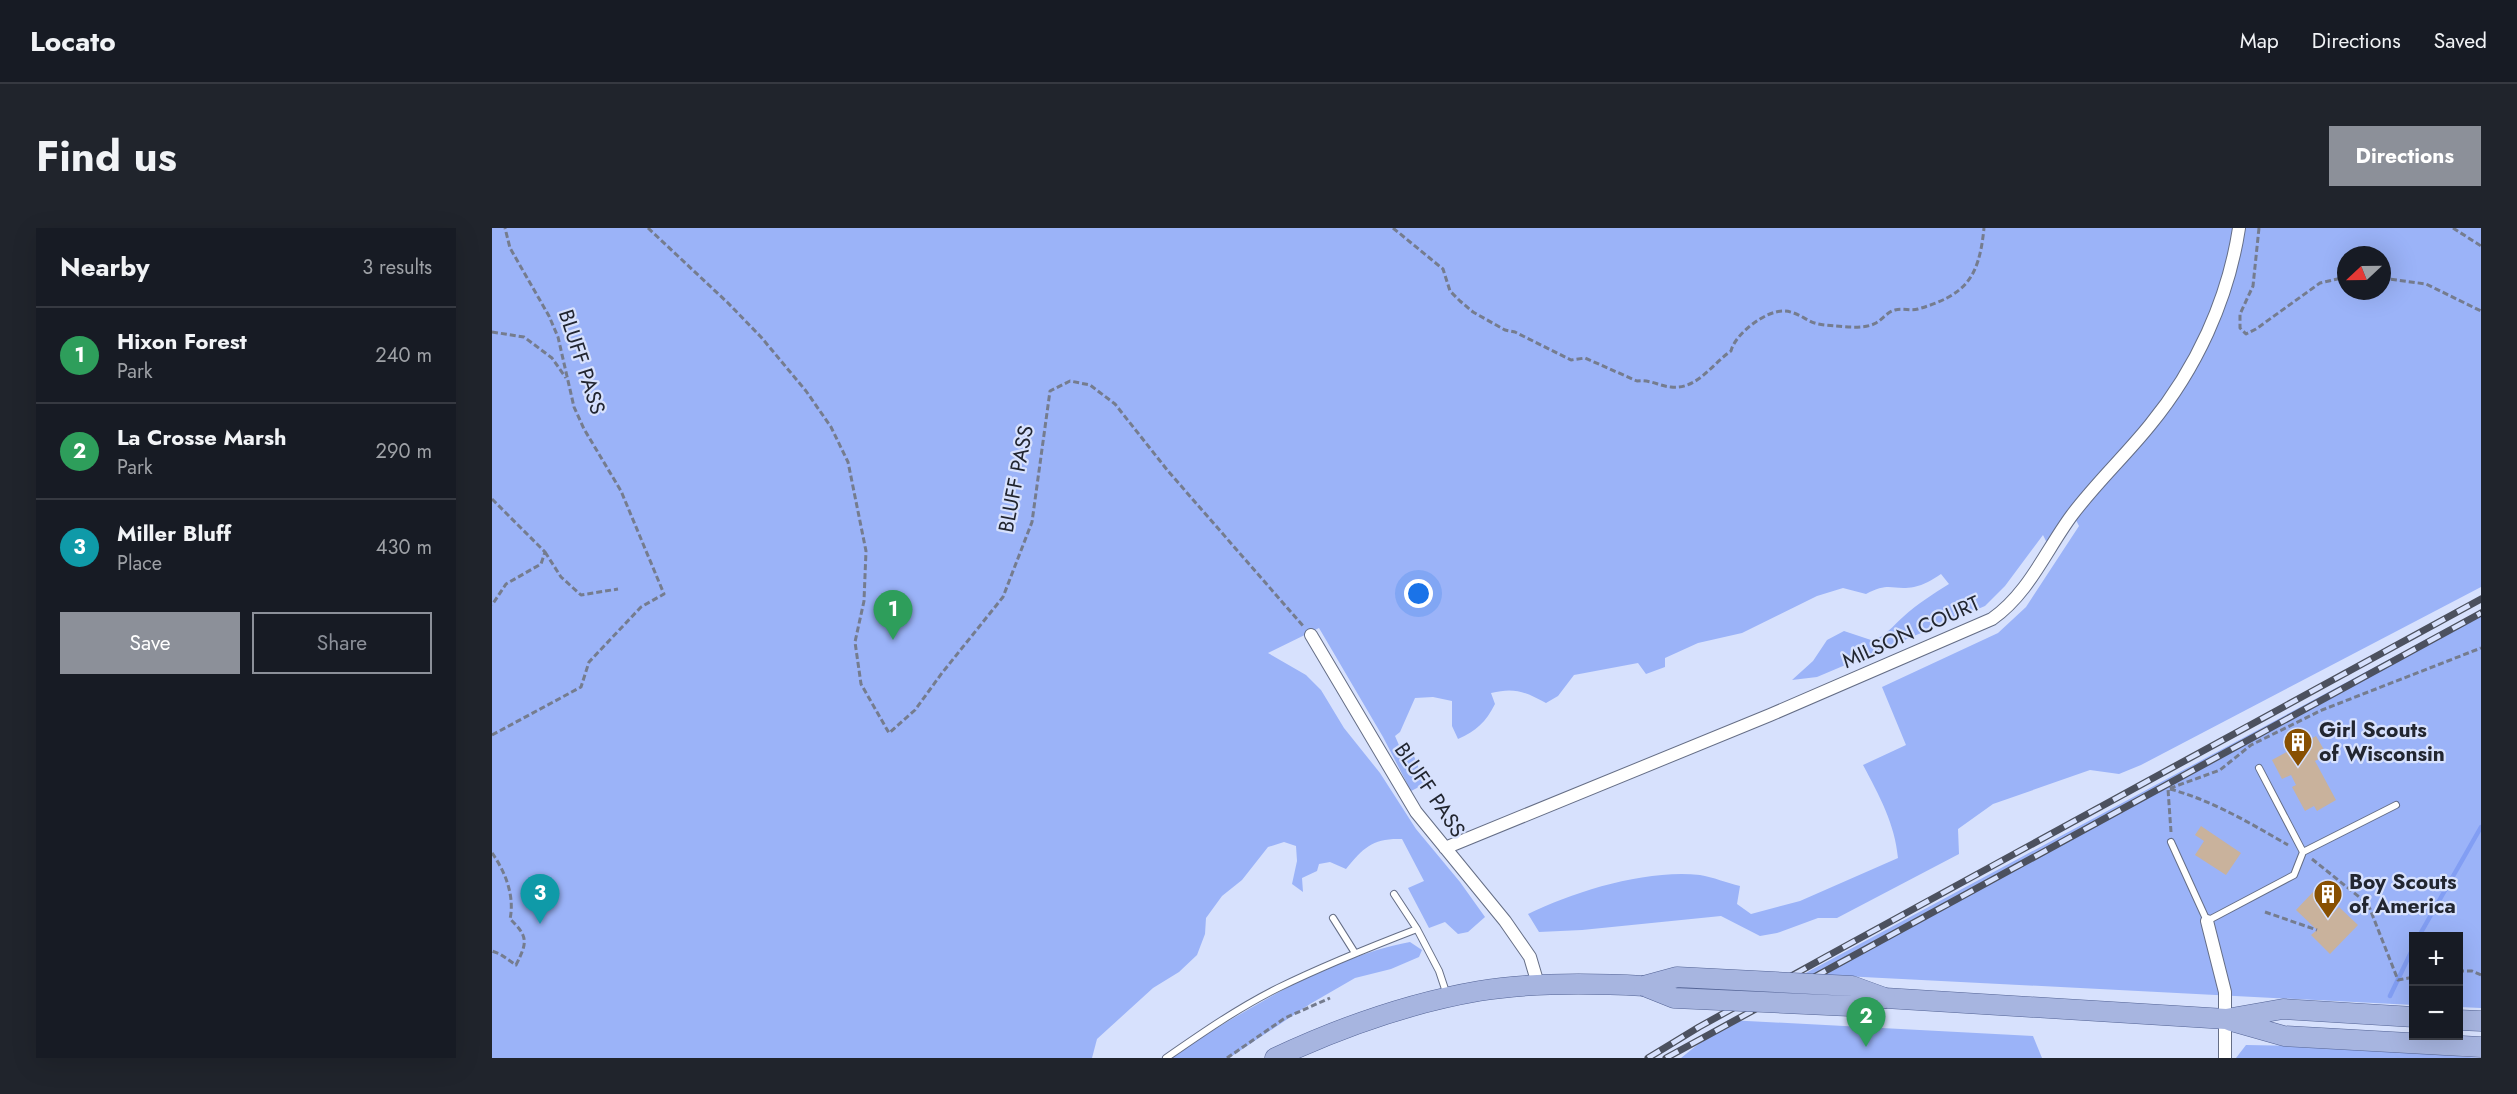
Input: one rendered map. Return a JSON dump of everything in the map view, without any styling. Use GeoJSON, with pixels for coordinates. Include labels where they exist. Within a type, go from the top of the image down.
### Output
{"type":"FeatureCollection","features":[{"type":"Feature","properties":{"kind":"main road"},"geometry":{"type":"LineString","coordinates":[[1275,1058],[1354,1025],[1478,991],[1538,984],[1644,986],[1677,977],[1852,986],[1885,998],[2226,1019],[2284,1036],[2481,1047]]}},
{"type":"Feature","properties":{"kind":"main road"},"geometry":{"type":"LineString","coordinates":[[2226,1019],[2283,1009],[2409,1017]]}},
{"type":"Feature","properties":{"kind":"main road"},"geometry":{"type":"LineString","coordinates":[[2463,1020],[2481,1021]]}},
{"type":"Feature","properties":{"kind":"street","name":"MILSON COURT"},"geometry":{"type":"LineString","coordinates":[[1445,848],[1770,715],[1970,629],[1992,619],[2008,608],[2036,572],[2073,514],[2151,424],[2185,376],[2215,320],[2235,258],[2239,228]]}},
{"type":"Feature","properties":{"kind":"street","name":"BLUFF PASS"},"geometry":{"type":"LineString","coordinates":[[1311,635],[1416,812],[1505,921],[1530,957],[1538,984]]}},
{"type":"Feature","properties":{"kind":"street"},"geometry":{"type":"LineString","coordinates":[[2206,921],[2225,992],[2225,1058]]}},
{"type":"Feature","properties":{"kind":"lane"},"geometry":{"type":"LineString","coordinates":[[2259,768],[2303,853]]}},
{"type":"Feature","properties":{"kind":"lane"},"geometry":{"type":"LineString","coordinates":[[2171,842],[2206,921],[2294,875],[2303,853],[2396,805]]}},
{"type":"Feature","properties":{"kind":"lane"},"geometry":{"type":"LineString","coordinates":[[1394,894],[1417,929],[1439,971],[1448,999]]}},
{"type":"Feature","properties":{"kind":"lane"},"geometry":{"type":"LineString","coordinates":[[1333,918],[1354,953]]}},
{"type":"Feature","properties":{"kind":"lane"},"geometry":{"type":"LineString","coordinates":[[1166,1058],[1216,1023],[1277,988],[1354,953],[1417,929]]}},
{"type":"Feature","properties":{"kind":"path","name":"BLUFF PASS"},"geometry":{"type":"LineString","coordinates":[[492,735],[581,687],[590,662],[641,607],[664,594],[621,491],[584,429],[574,407],[558,337],[549,316],[510,248],[504,228]]}},
{"type":"Feature","properties":{"kind":"path","name":"BLUFF PASS"},"geometry":{"type":"LineString","coordinates":[[648,228],[761,337],[806,391],[831,427],[848,462],[866,551],[864,601],[855,642],[861,684],[889,733],[915,710],[1003,597],[1032,522],[1050,392],[1070,381],[1090,385],[1115,404],[1168,471],[1311,635]]}},
{"type":"Feature","properties":{"kind":"path"},"geometry":{"type":"LineString","coordinates":[[1393,228],[1443,269],[1450,291],[1473,312],[1505,330],[1515,332],[1571,360],[1585,358],[1638,381],[1644,380],[1672,387],[1683,386],[1705,376],[1716,361],[1731,351],[1733,342],[1772,313],[1784,311],[1801,315],[1809,321],[1821,324],[1860,327],[1877,322],[1883,316],[1896,310],[1915,310],[1939,304],[1970,280],[1977,267],[1984,228]]}},
{"type":"Feature","properties":{"kind":"path"},"geometry":{"type":"LineString","coordinates":[[2259,228],[2253,286],[2240,314],[2240,328],[2246,334],[2320,283],[2337,279]]}},
{"type":"Feature","properties":{"kind":"path"},"geometry":{"type":"LineString","coordinates":[[2453,228],[2481,246]]}},
{"type":"Feature","properties":{"kind":"path"},"geometry":{"type":"LineString","coordinates":[[2391,279],[2426,284],[2481,311]]}},
{"type":"Feature","properties":{"kind":"path"},"geometry":{"type":"LineString","coordinates":[[492,332],[524,337],[552,358],[567,379]]}},
{"type":"Feature","properties":{"kind":"path"},"geometry":{"type":"LineString","coordinates":[[492,499],[544,552],[561,577],[581,595],[618,589]]}},
{"type":"Feature","properties":{"kind":"path"},"geometry":{"type":"LineString","coordinates":[[492,605],[506,584],[541,564],[544,552]]}},
{"type":"Feature","properties":{"kind":"path"},"geometry":{"type":"LineString","coordinates":[[2168,789],[2220,770],[2251,745],[2322,710],[2481,648]]}},
{"type":"Feature","properties":{"kind":"path"},"geometry":{"type":"LineString","coordinates":[[2168,789],[2171,842]]}},
{"type":"Feature","properties":{"kind":"path"},"geometry":{"type":"LineString","coordinates":[[2168,789],[2194,796],[2226,810],[2303,853],[2368,904],[2398,980],[2409,978]]}},
{"type":"Feature","properties":{"kind":"path"},"geometry":{"type":"LineString","coordinates":[[492,853],[509,889],[513,908],[510,919],[523,931],[526,946],[516,965],[492,951]]}},
{"type":"Feature","properties":{"kind":"path"},"geometry":{"type":"LineString","coordinates":[[2265,912],[2316,930]]}},
{"type":"Feature","properties":{"kind":"path"},"geometry":{"type":"LineString","coordinates":[[2463,971],[2472,971],[2481,975]]}},
{"type":"Feature","properties":{"kind":"path"},"geometry":{"type":"LineString","coordinates":[[1227,1058],[1285,1018],[1330,998]]}},
{"type":"Feature","properties":{"kind":"shaded area"},"geometry":{"type":"Polygon","coordinates":[[[492,228],[2481,228],[2481,587],[2141,765],[2119,774],[2090,770],[1993,804],[1958,829],[1959,854],[1837,918],[1818,918],[1777,933],[1760,936],[1721,916],[1539,932],[1528,914],[1589,890],[1657,875],[1679,874],[1700,875],[1740,886],[1737,904],[1751,914],[1800,901],[1898,858],[1890,822],[1863,765],[1906,745],[1882,687],[1998,633],[2026,607],[2079,526],[2073,514],[2050,549],[2043,535],[2005,586],[1985,606],[1817,677],[1792,680],[1813,661],[1827,640],[1844,631],[1874,641],[1931,595],[1949,584],[1941,574],[1918,586],[1886,587],[1866,594],[1843,588],[1817,596],[1742,633],[1698,643],[1665,658],[1665,667],[1646,674],[1638,663],[1574,675],[1558,696],[1546,703],[1520,692],[1507,690],[1491,693],[1495,704],[1488,716],[1470,733],[1458,739],[1452,726],[1452,701],[1433,697],[1415,698],[1400,732],[1395,736],[1402,752],[1412,751],[1425,784],[1411,791],[1383,737],[1319,628],[1268,653],[1306,675],[1321,690],[1344,728],[1380,773],[1416,829],[1460,882],[1485,917],[1468,932],[1458,934],[1445,922],[1429,928],[1408,888],[1424,881],[1402,839],[1384,840],[1370,845],[1346,869],[1330,862],[1319,864],[1317,871],[1302,878],[1303,892],[1292,884],[1297,861],[1296,846],[1284,842],[1268,847],[1242,880],[1222,896],[1206,918],[1205,934],[1197,955],[1179,972],[1153,988],[1097,1039],[1092,1058],[492,1058],[492,228]]]}},
{"type":"Feature","properties":{"kind":"shaded area"},"geometry":{"type":"Polygon","coordinates":[[[2481,610],[2481,1008],[2463,1007],[2463,932],[2409,932],[2409,1005],[1804,974],[2481,610]]]}},
{"type":"Feature","properties":{"kind":"shaded area"},"geometry":{"type":"Polygon","coordinates":[[[1410,942],[1422,950],[1419,957],[1391,969],[1355,978],[1310,1004],[1229,1058],[1170,1058],[1255,1005],[1317,973],[1379,949],[1410,942]]]}},
{"type":"Feature","properties":{"kind":"shaded area"},"geometry":{"type":"Polygon","coordinates":[[[1728,1020],[2033,1036],[2042,1058],[1681,1058],[1728,1020]]]}},
{"type":"Feature","properties":{"kind":"shaded area"},"geometry":{"type":"Polygon","coordinates":[[[2246,1045],[2349,1047],[2481,1058],[2236,1058],[2246,1045]]]}},
{"type":"Feature","properties":{"kind":"building","name":"Girl Scouts of Wisconsin"},"geometry":{"type":"Polygon","coordinates":[[[2316,736],[2327,755],[2315,761],[2336,800],[2317,811],[2314,806],[2305,811],[2292,787],[2296,785],[2291,775],[2282,779],[2272,760],[2316,736]]]}},
{"type":"Feature","properties":{"kind":"building"},"geometry":{"type":"Polygon","coordinates":[[[2201,826],[2241,853],[2226,875],[2195,855],[2204,841],[2195,835],[2201,826]]]}},
{"type":"Feature","properties":{"kind":"building","name":"Boy Scouts of America"},"geometry":{"type":"Polygon","coordinates":[[[2313,892],[2334,912],[2339,907],[2358,925],[2330,954],[2311,935],[2317,930],[2296,910],[2313,892]]]}},
{"type":"Feature","properties":{"kind":"waterway"},"geometry":{"type":"LineString","coordinates":[[2421,932],[2481,827]]}},
{"type":"Feature","properties":{"kind":"waterway"},"geometry":{"type":"LineString","coordinates":[[2390,996],[2409,956]]}},
{"type":"Feature","properties":{"kind":"railway"},"geometry":{"type":"LineString","coordinates":[[1648,1058],[1699,1027],[1842,948],[2481,599]]}},
{"type":"Feature","properties":{"kind":"railway"},"geometry":{"type":"LineString","coordinates":[[1666,1058],[2481,613]]}},
{"type":"Feature","properties":{"kind":"place","name":"Hixon Forest"},"geometry":{"type":"Point","coordinates":[893,640]}},
{"type":"Feature","properties":{"kind":"place","name":"Girl Scouts of Wisconsin"},"geometry":{"type":"Point","coordinates":[2298,768]}},
{"type":"Feature","properties":{"kind":"place","name":"Boy Scouts of America"},"geometry":{"type":"Point","coordinates":[2328,920]}},
{"type":"Feature","properties":{"kind":"place","name":"Miller Bluff"},"geometry":{"type":"Point","coordinates":[540,924]}},
{"type":"Feature","properties":{"kind":"place","name":"La Crosse Marsh"},"geometry":{"type":"Point","coordinates":[1866,1047]}}]}
